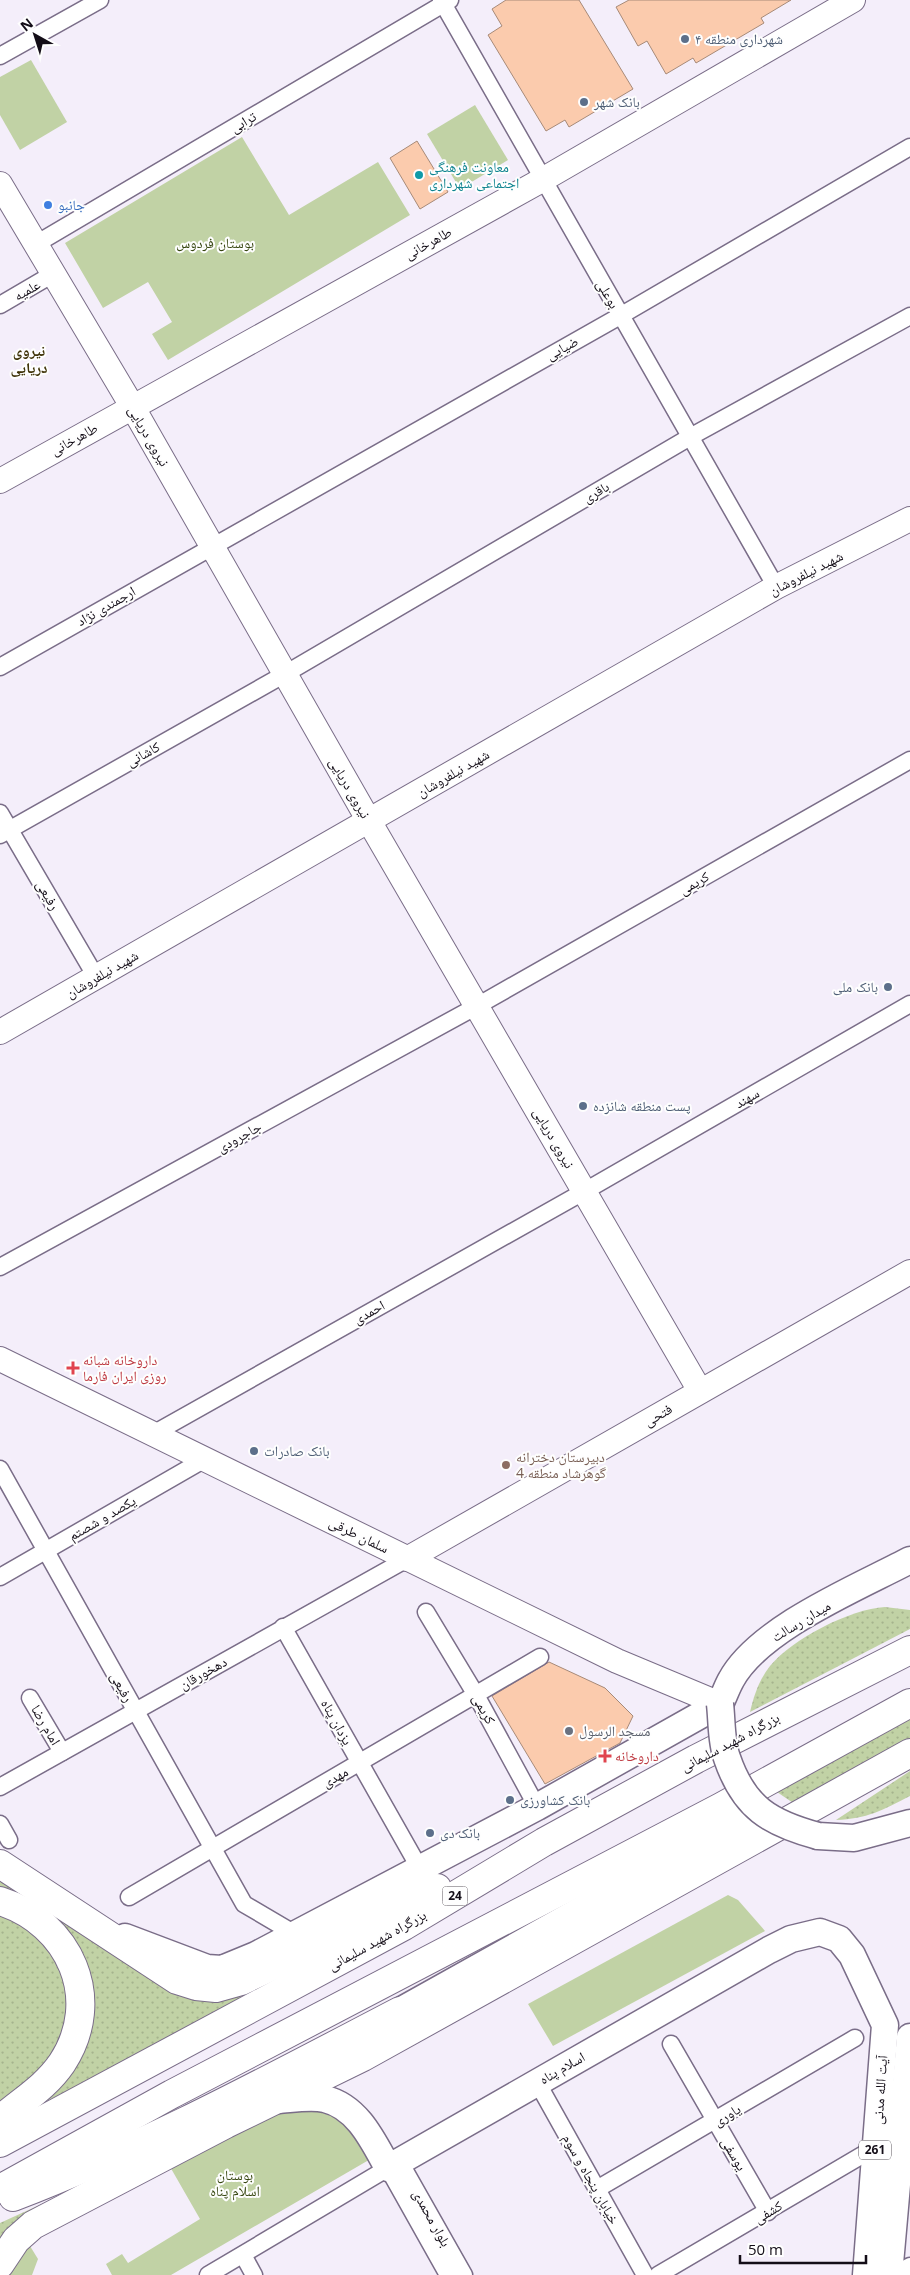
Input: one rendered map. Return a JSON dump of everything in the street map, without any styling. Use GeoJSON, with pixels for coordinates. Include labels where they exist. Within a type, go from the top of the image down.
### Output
{"type":"FeatureCollection","features":[{"type":"Feature","properties":{"kind":"highway","name":"بزرگراه شهید سلیمانی"},"geometry":{"type":"LineString","coordinates":[[0,2143],[404,1926],[544,1842],[696,1759],[910,1650]]}},
{"type":"Feature","properties":{"kind":"highway"},"geometry":{"type":"LineString","coordinates":[[0,2189],[172,2094],[721,1807],[910,1703]]}},
{"type":"Feature","properties":{"kind":"highway"},"geometry":{"type":"LineString","coordinates":[[0,2264],[16,2240],[34,2225],[226,2124],[279,2100],[363,2057],[910,1753]]}},
{"type":"Feature","properties":{"kind":"highway"},"geometry":{"type":"LineString","coordinates":[[5,1861],[89,1922],[177,1980],[196,1986],[216,1988],[264,1972],[428,1892],[544,1842]]}},
{"type":"Feature","properties":{"kind":"highway"},"geometry":{"type":"LineString","coordinates":[[0,1901],[29,1913],[53,1933],[71,1960],[80,1992],[77,2028],[63,2061],[39,2089],[0,2120]]}},
{"type":"Feature","properties":{"kind":"highway"},"geometry":{"type":"LineString","coordinates":[[70,2175],[267,2080],[400,2011]]}},
{"type":"Feature","properties":{"kind":"highway"},"geometry":{"type":"LineString","coordinates":[[0,2202],[70,2175],[161,2148],[226,2124]]}},
{"type":"Feature","properties":{"kind":"main road","name":"طاهرخانی"},"geometry":{"type":"LineString","coordinates":[[0,481],[542,180],[853,0]]}},
{"type":"Feature","properties":{"kind":"main road","name":"نیروی دریایی"},"geometry":{"type":"LineString","coordinates":[[0,184],[132,406],[369,821],[700,1391]]}},
{"type":"Feature","properties":{"kind":"main road","name":"شهید نیلفروشان"},"geometry":{"type":"LineString","coordinates":[[0,1032],[776,588],[910,520]]}},
{"type":"Feature","properties":{"kind":"main road","name":"فتحی"},"geometry":{"type":"LineString","coordinates":[[407,1558],[910,1272]]}},
{"type":"Feature","properties":{"kind":"main road","name":"سلمان طرقی"},"geometry":{"type":"LineString","coordinates":[[0,1359],[617,1661],[720,1704]]}},
{"type":"Feature","properties":{"kind":"main road","name":"میدان رسالت"},"geometry":{"type":"LineString","coordinates":[[910,1560],[774,1635],[752,1654],[731,1678],[720,1704],[726,1757],[739,1784],[758,1811],[790,1828],[818,1836],[854,1838],[910,1823]]}},
{"type":"Feature","properties":{"kind":"main road"},"geometry":{"type":"LineString","coordinates":[[89,1922],[156,1950],[207,1968],[222,1969],[256,1956],[537,1807],[720,1704]]}},
{"type":"Feature","properties":{"kind":"main road"},"geometry":{"type":"LineString","coordinates":[[400,2011],[758,1811]]}},
{"type":"Feature","properties":{"kind":"main road","name":"اسلام پناه"},"geometry":{"type":"LineString","coordinates":[[394,2165],[791,1939],[820,1932],[839,1938],[852,1955],[885,2025]]}},
{"type":"Feature","properties":{"kind":"main road","name":"آیت الله مدنی"},"geometry":{"type":"LineString","coordinates":[[866,2275],[885,2025]]}},
{"type":"Feature","properties":{"kind":"main road","name":"آیت الله مدنی"},"geometry":{"type":"LineString","coordinates":[[891,2275],[910,2037]]}},
{"type":"Feature","properties":{"kind":"main road"},"geometry":{"type":"LineString","coordinates":[[279,2100],[324,2099],[337,2104],[360,2122],[394,2165]]}},
{"type":"Feature","properties":{"kind":"street"},"geometry":{"type":"LineString","coordinates":[[0,56],[100,0]]}},
{"type":"Feature","properties":{"kind":"street","name":"بوعلی"},"geometry":{"type":"LineString","coordinates":[[445,1],[542,180],[776,588]]}},
{"type":"Feature","properties":{"kind":"street","name":"ترابی"},"geometry":{"type":"LineString","coordinates":[[36,244],[445,1]]}},
{"type":"Feature","properties":{"kind":"street","name":"ضیایی"},"geometry":{"type":"LineString","coordinates":[[211,546],[908,152]]}},
{"type":"Feature","properties":{"kind":"street","name":"علمیه"},"geometry":{"type":"LineString","coordinates":[[0,305],[54,274]]}},
{"type":"Feature","properties":{"kind":"street","name":"باقری"},"geometry":{"type":"LineString","coordinates":[[285,674],[690,437],[910,316]]}},
{"type":"Feature","properties":{"kind":"street","name":"ارجمندی نژاد"},"geometry":{"type":"LineString","coordinates":[[0,666],[211,546]]}},
{"type":"Feature","properties":{"kind":"street","name":"کاشانی"},"geometry":{"type":"LineString","coordinates":[[5,832],[285,674]]}},
{"type":"Feature","properties":{"kind":"street","name":"کریمی"},"geometry":{"type":"LineString","coordinates":[[478,1006],[910,760]]}},
{"type":"Feature","properties":{"kind":"street","name":"رفیعی"},"geometry":{"type":"LineString","coordinates":[[0,813],[5,832],[96,977]]}},
{"type":"Feature","properties":{"kind":"street","name":"سهند"},"geometry":{"type":"LineString","coordinates":[[585,1191],[910,1004]]}},
{"type":"Feature","properties":{"kind":"street","name":"جاجرودی"},"geometry":{"type":"LineString","coordinates":[[0,1267],[478,1006]]}},
{"type":"Feature","properties":{"kind":"street","name":"احمدی"},"geometry":{"type":"LineString","coordinates":[[153,1434],[585,1191]]}},
{"type":"Feature","properties":{"kind":"street","name":"یکصد و شصتم"},"geometry":{"type":"LineString","coordinates":[[0,1577],[204,1459]]}},
{"type":"Feature","properties":{"kind":"street","name":"رفیعی"},"geometry":{"type":"LineString","coordinates":[[0,1469],[244,1904],[295,1934]]}},
{"type":"Feature","properties":{"kind":"street","name":"دهخورقان"},"geometry":{"type":"LineString","coordinates":[[0,1787],[407,1558]]}},
{"type":"Feature","properties":{"kind":"street","name":"کریمی"},"geometry":{"type":"LineString","coordinates":[[426,1612],[476,1695],[537,1807]]}},
{"type":"Feature","properties":{"kind":"street","name":"یزدان پناه"},"geometry":{"type":"LineString","coordinates":[[284,1628],[420,1869]]}},
{"type":"Feature","properties":{"kind":"street","name":"مهدی"},"geometry":{"type":"LineString","coordinates":[[129,1897],[540,1657]]}},
{"type":"Feature","properties":{"kind":"street","name":"امام رضا"},"geometry":{"type":"LineString","coordinates":[[30,1698],[62,1752]]}},
{"type":"Feature","properties":{"kind":"street"},"geometry":{"type":"LineString","coordinates":[[0,1824],[5,1861]]}},
{"type":"Feature","properties":{"kind":"street","name":"یاوری"},"geometry":{"type":"LineString","coordinates":[[597,2189],[716,2122],[855,2038]]}},
{"type":"Feature","properties":{"kind":"street","name":"یوسفی"},"geometry":{"type":"LineString","coordinates":[[672,2044],[768,2212]]}},
{"type":"Feature","properties":{"kind":"street","name":"خیابان پنجاه و سوم"},"geometry":{"type":"LineString","coordinates":[[537,2082],[645,2275]]}},
{"type":"Feature","properties":{"kind":"street","name":"کشفی"},"geometry":{"type":"LineString","coordinates":[[658,2275],[876,2147]]}},
{"type":"Feature","properties":{"kind":"street","name":"اسلام پناه"},"geometry":{"type":"LineString","coordinates":[[208,2275],[394,2165]]}},
{"type":"Feature","properties":{"kind":"street","name":"بلوار محمدی"},"geometry":{"type":"LineString","coordinates":[[394,2165],[448,2275]]}},
{"type":"Feature","properties":{"kind":"street","name":"بلوار محمدی"},"geometry":{"type":"LineString","coordinates":[[394,2165],[464,2275]]}},
{"type":"Feature","properties":{"kind":"street"},"geometry":{"type":"LineString","coordinates":[[243,2255],[254,2275]]}},
{"type":"Feature","properties":{"kind":"street"},"geometry":{"type":"LineString","coordinates":[[891,2275],[910,2266]]}},
{"type":"Feature","properties":{"kind":"green space"},"geometry":{"type":"Polygon","coordinates":[[[31,60],[67,122],[20,150],[0,115],[0,77],[31,60]]]}},
{"type":"Feature","properties":{"kind":"green space"},"geometry":{"type":"Polygon","coordinates":[[[475,105],[508,160],[460,189],[427,134],[475,105]]]}},
{"type":"Feature","properties":{"kind":"green space","name":"بوستان فردوس"},"geometry":{"type":"Polygon","coordinates":[[[242,137],[289,215],[378,162],[410,215],[168,360],[152,334],[172,322],[148,282],[103,308],[65,243],[242,137]]]}},
{"type":"Feature","properties":{"kind":"green space"},"geometry":{"type":"Polygon","coordinates":[[[885,1607],[910,1610],[910,1629],[750,1712],[757,1688],[766,1671],[792,1646],[839,1619],[855,1613],[885,1607]]]}},
{"type":"Feature","properties":{"kind":"green space"},"geometry":{"type":"Polygon","coordinates":[[[910,1715],[910,1746],[805,1811],[777,1792],[910,1715]]]}},
{"type":"Feature","properties":{"kind":"green space"},"geometry":{"type":"Polygon","coordinates":[[[910,1771],[910,1796],[866,1816],[836,1820],[910,1771]]]}},
{"type":"Feature","properties":{"kind":"green space"},"geometry":{"type":"Polygon","coordinates":[[[0,1880],[193,1996],[436,1897],[184,2033],[6,2121],[49,2086],[86,1986],[0,1894],[0,1880]]]}},
{"type":"Feature","properties":{"kind":"green space"},"geometry":{"type":"Polygon","coordinates":[[[728,1895],[738,1900],[765,1931],[553,2046],[528,2004],[728,1895]]]}},
{"type":"Feature","properties":{"kind":"green space"},"geometry":{"type":"Polygon","coordinates":[[[0,1909],[32,1921],[73,1990],[60,2055],[0,2110],[0,1909]]]}},
{"type":"Feature","properties":{"kind":"green space","name":"بوستان اسلام پناه"},"geometry":{"type":"Polygon","coordinates":[[[334,2110],[374,2157],[171,2275],[112,2275],[106,2264],[122,2254],[128,2263],[200,2219],[169,2165],[286,2111],[334,2110]]]}},
{"type":"Feature","properties":{"kind":"green space"},"geometry":{"type":"Polygon","coordinates":[[[92,2181],[0,2248],[0,2223],[92,2181]]]}},
{"type":"Feature","properties":{"kind":"green space"},"geometry":{"type":"Polygon","coordinates":[[[25,2238],[38,2259],[32,2275],[2,2275],[25,2238]]]}},
{"type":"Feature","properties":{"kind":"building"},"geometry":{"type":"Polygon","coordinates":[[[506,0],[579,0],[633,89],[569,127],[565,120],[546,131],[488,35],[502,26],[492,9],[506,0]]]}},
{"type":"Feature","properties":{"kind":"building","name":"شهرداری منطقه ۴"},"geometry":{"type":"Polygon","coordinates":[[[629,0],[791,0],[761,18],[764,23],[696,63],[693,58],[666,74],[647,41],[638,46],[616,7],[629,0]]]}},
{"type":"Feature","properties":{"kind":"building","name":"معاونت فرهنگی اجتماعی شهرداری"},"geometry":{"type":"Polygon","coordinates":[[[417,141],[448,192],[420,209],[390,158],[417,141]]]}},
{"type":"Feature","properties":{"kind":"building","name":"مسجد الرسول"},"geometry":{"type":"Polygon","coordinates":[[[549,1662],[605,1688],[633,1716],[620,1743],[545,1784],[492,1696],[549,1662]]]}},
{"type":"Feature","properties":{"kind":"place","name":"شهرداری منطقه ۴"},"geometry":{"type":"Point","coordinates":[685,39]}},
{"type":"Feature","properties":{"kind":"place","name":"بانک شهر"},"geometry":{"type":"Point","coordinates":[584,102]}},
{"type":"Feature","properties":{"kind":"place","name":"معاونت فرهنگی اجتماعی شهرداری"},"geometry":{"type":"Point","coordinates":[419,175]}},
{"type":"Feature","properties":{"kind":"place","name":"جانبو"},"geometry":{"type":"Point","coordinates":[48,205]}},
{"type":"Feature","properties":{"kind":"place","name":"بانک ملی"},"geometry":{"type":"Point","coordinates":[888,987]}},
{"type":"Feature","properties":{"kind":"place","name":"پست منطقه شانزده"},"geometry":{"type":"Point","coordinates":[583,1106]}},
{"type":"Feature","properties":{"kind":"place","name":"داروخانه شبانه روزی ایران فارما"},"geometry":{"type":"Point","coordinates":[73,1368]}},
{"type":"Feature","properties":{"kind":"place","name":"بانک صادرات"},"geometry":{"type":"Point","coordinates":[254,1451]}},
{"type":"Feature","properties":{"kind":"place","name":"دبیرستان دخترانه گوهرشاد منطقه 4"},"geometry":{"type":"Point","coordinates":[506,1465]}},
{"type":"Feature","properties":{"kind":"place","name":"مسجد الرسول"},"geometry":{"type":"Point","coordinates":[569,1731]}},
{"type":"Feature","properties":{"kind":"place","name":"داروخانه"},"geometry":{"type":"Point","coordinates":[605,1756]}},
{"type":"Feature","properties":{"kind":"place","name":"بانک کشاورزی"},"geometry":{"type":"Point","coordinates":[510,1800]}},
{"type":"Feature","properties":{"kind":"place","name":"بانک دی"},"geometry":{"type":"Point","coordinates":[430,1833]}},
{"type":"Feature","properties":{"kind":"district","name":"نیروی دریایی"},"geometry":{"type":"Point","coordinates":[29,360]}}]}
